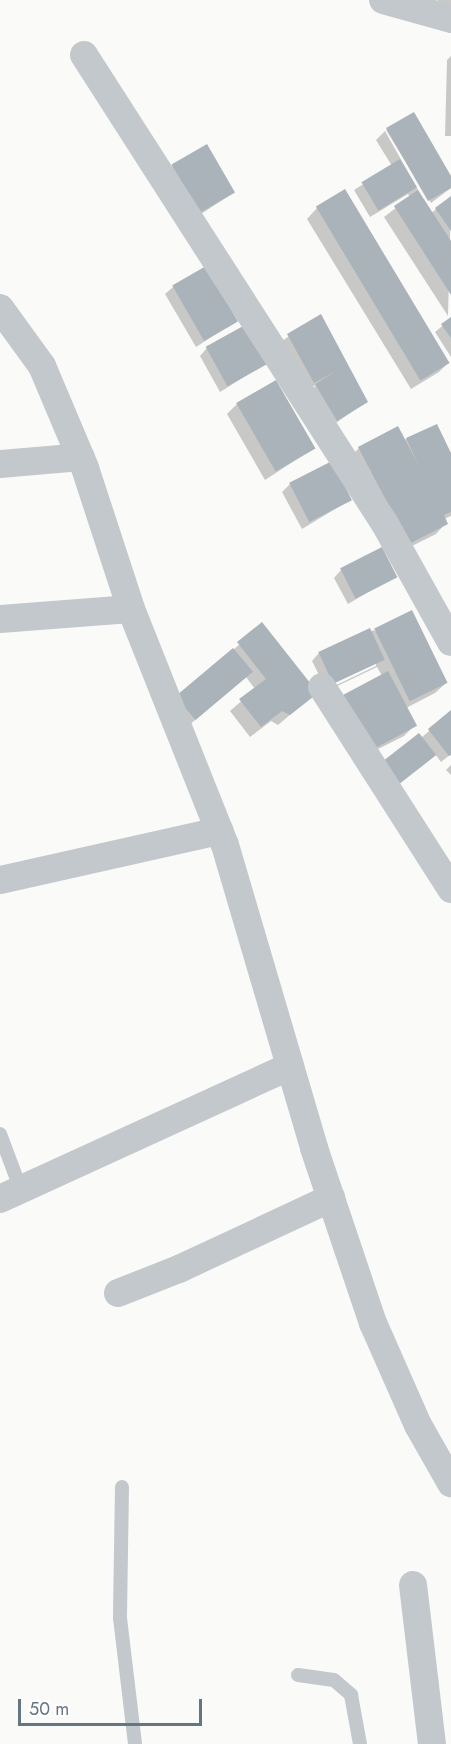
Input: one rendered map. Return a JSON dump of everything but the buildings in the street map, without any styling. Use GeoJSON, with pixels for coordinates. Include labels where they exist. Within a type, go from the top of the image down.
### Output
{"type":"FeatureCollection","features":[{"type":"Feature","properties":{"kind":"street"},"geometry":{"type":"LineString","coordinates":[[383,0],[451,19]]}},
{"type":"Feature","properties":{"kind":"street"},"geometry":{"type":"LineString","coordinates":[[84,55],[385,524],[451,642]]}},
{"type":"Feature","properties":{"kind":"street"},"geometry":{"type":"LineString","coordinates":[[0,308],[42,366],[81,457],[131,609],[220,831],[331,1198],[373,1323],[418,1425],[451,1483]]}},
{"type":"Feature","properties":{"kind":"street"},"geometry":{"type":"LineString","coordinates":[[0,464],[81,457]]}},
{"type":"Feature","properties":{"kind":"street"},"geometry":{"type":"LineString","coordinates":[[0,618],[131,609]]}},
{"type":"Feature","properties":{"kind":"street"},"geometry":{"type":"LineString","coordinates":[[322,687],[451,889]]}},
{"type":"Feature","properties":{"kind":"street"},"geometry":{"type":"LineString","coordinates":[[0,880],[220,831]]}},
{"type":"Feature","properties":{"kind":"street"},"geometry":{"type":"LineString","coordinates":[[10,1194],[290,1066]]}},
{"type":"Feature","properties":{"kind":"street"},"geometry":{"type":"LineString","coordinates":[[118,1293],[331,1198]]}},
{"type":"Feature","properties":{"kind":"street"},"geometry":{"type":"LineString","coordinates":[[413,1585],[432,1744]]}},
{"type":"Feature","properties":{"kind":"lane"},"geometry":{"type":"LineString","coordinates":[[0,1134],[10,1194]]}},
{"type":"Feature","properties":{"kind":"lane"},"geometry":{"type":"LineString","coordinates":[[122,1487],[120,1618],[135,1744]]}},
{"type":"Feature","properties":{"kind":"lane"},"geometry":{"type":"LineString","coordinates":[[298,1675],[334,1680],[351,1695],[360,1744]]}}]}
